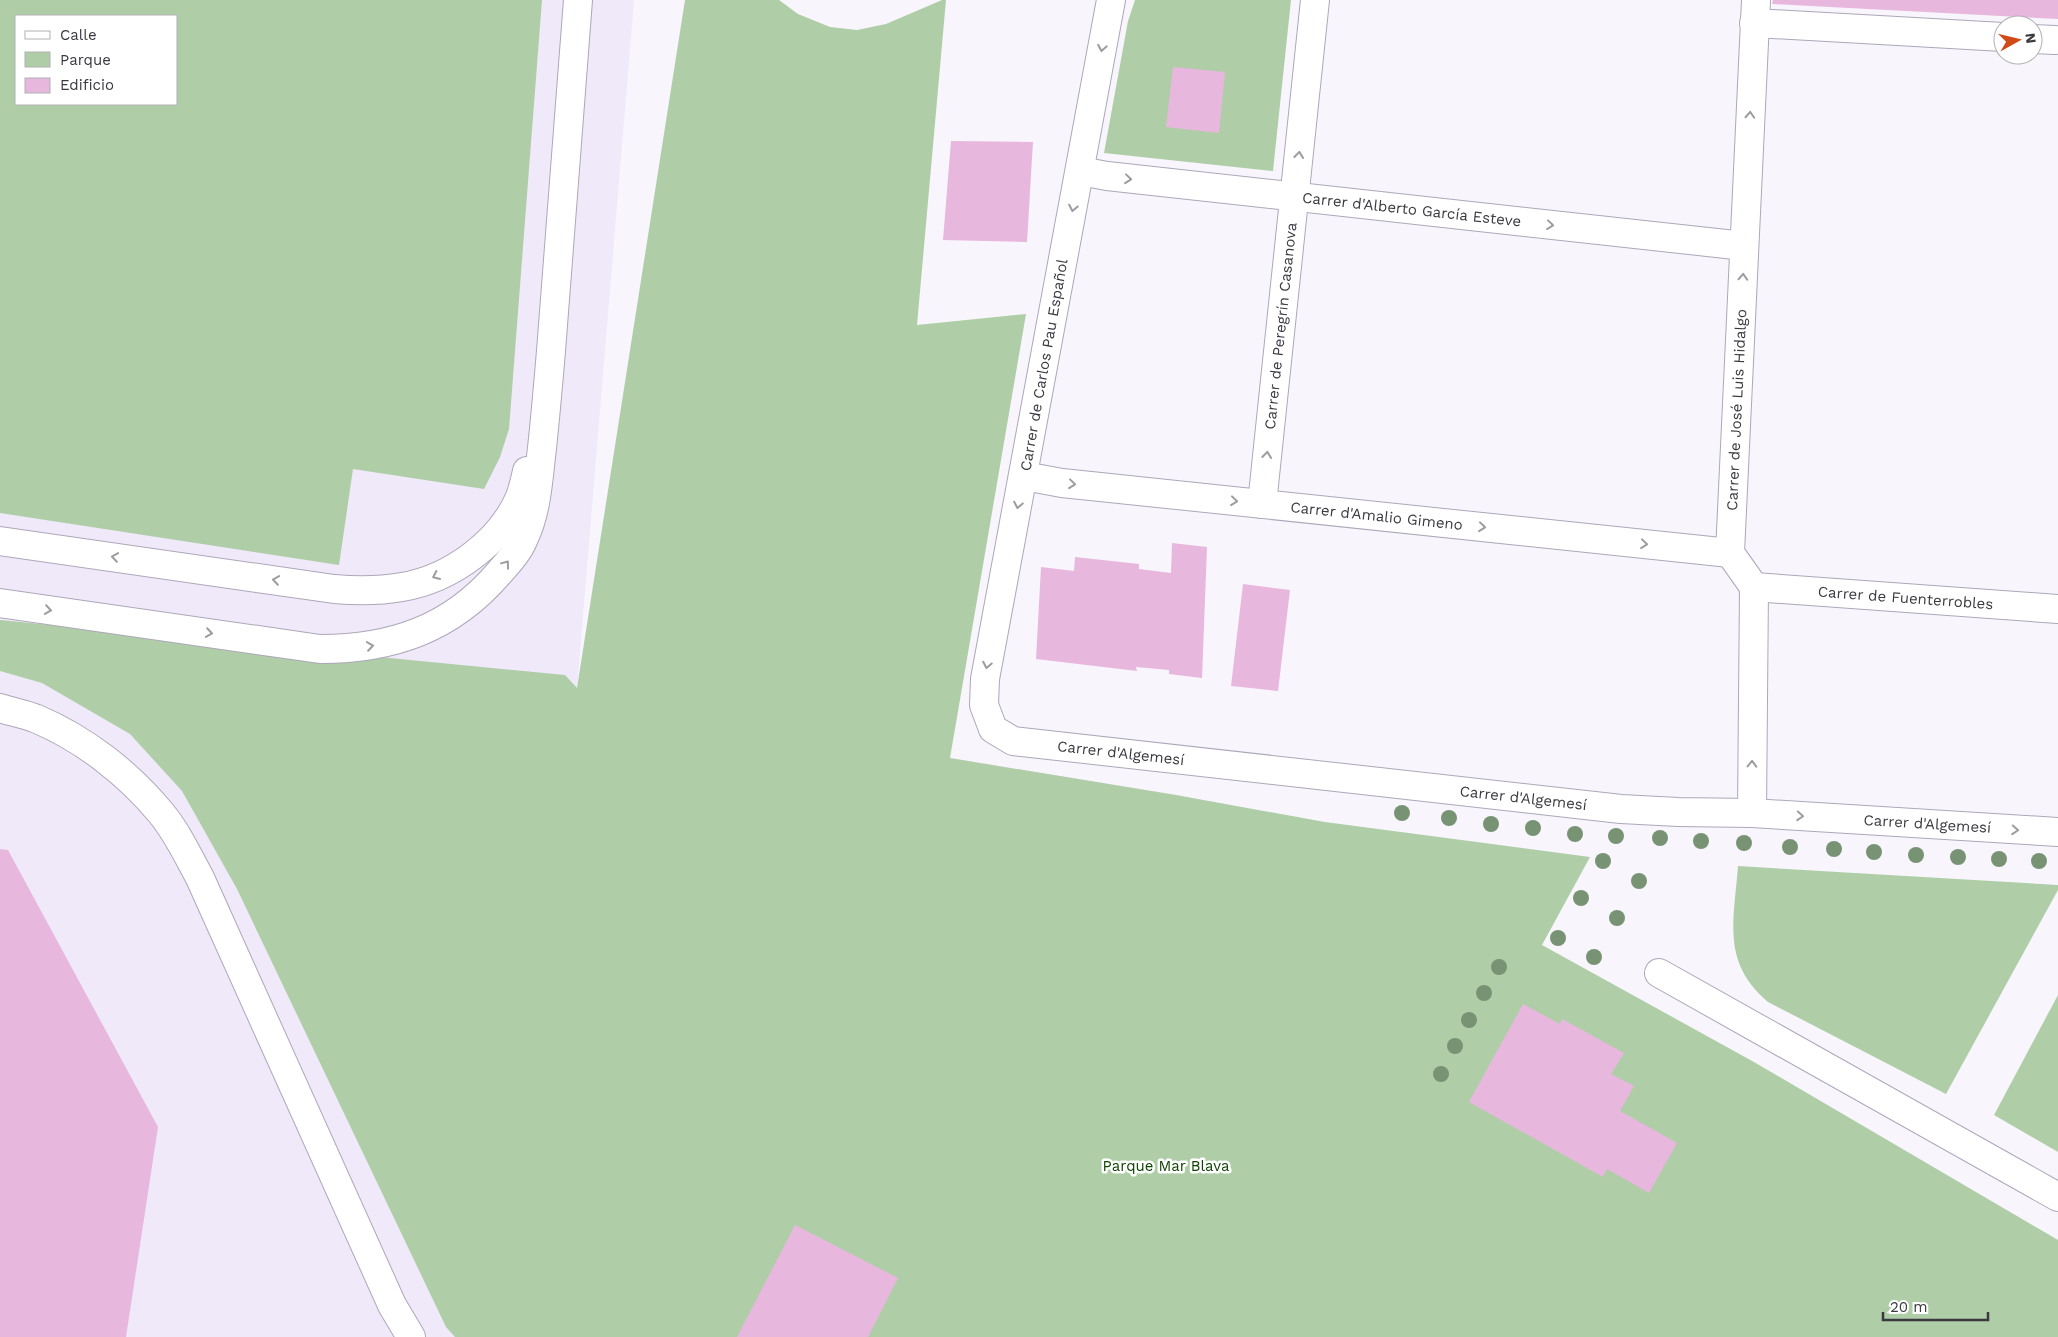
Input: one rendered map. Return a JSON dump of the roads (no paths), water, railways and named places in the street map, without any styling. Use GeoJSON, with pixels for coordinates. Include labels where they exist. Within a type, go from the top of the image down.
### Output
{"type":"FeatureCollection","features":[{"type":"Feature","properties":{"kind":"street"},"geometry":{"type":"LineString","coordinates":[[0,604],[320,649],[350,649],[379,645],[408,636],[438,623],[464,608],[486,588],[506,566],[524,539],[535,506],[548,395],[578,0]]}},
{"type":"Feature","properties":{"kind":"street","name":"Carrer de Carlos Pau Español"},"geometry":{"type":"LineString","coordinates":[[993,729],[984,705],[984,679],[1024,476],[1112,0]]}},
{"type":"Feature","properties":{"kind":"street","name":"Carrer de Peregrín Casanova"},"geometry":{"type":"LineString","coordinates":[[1262,504],[1315,0]]}},
{"type":"Feature","properties":{"kind":"street"},"geometry":{"type":"LineString","coordinates":[[1755,12],[1993,37]]}},
{"type":"Feature","properties":{"kind":"street","name":"Carrer de José Luis Hidalgo"},"geometry":{"type":"LineString","coordinates":[[1730,552],[1755,12]]}},
{"type":"Feature","properties":{"kind":"street","name":"Carrer d'Alberto García Esteve"},"geometry":{"type":"LineString","coordinates":[[1080,171],[1107,176],[1744,246]]}},
{"type":"Feature","properties":{"kind":"street"},"geometry":{"type":"LineString","coordinates":[[0,541],[334,589],[355,591],[403,587],[424,582],[463,562],[496,535],[509,518],[520,496],[548,395]]}},
{"type":"Feature","properties":{"kind":"street","name":"Carrer d'Amalio Gimeno"},"geometry":{"type":"LineString","coordinates":[[1024,476],[1062,483],[1730,552]]}},
{"type":"Feature","properties":{"kind":"street"},"geometry":{"type":"LineString","coordinates":[[1730,552],[1754,587],[1752,813]]}},
{"type":"Feature","properties":{"kind":"street","name":"Carrer de Fuenterrobles"},"geometry":{"type":"LineString","coordinates":[[1754,587],[2058,609]]}},
{"type":"Feature","properties":{"kind":"street"},"geometry":{"type":"LineString","coordinates":[[0,708],[35,718],[61,730],[114,766],[140,790],[161,814],[181,843],[200,878],[392,1305],[411,1337]]}},
{"type":"Feature","properties":{"kind":"street","name":"Carrer d'Algemesí"},"geometry":{"type":"LineString","coordinates":[[993,729],[1013,741],[1611,808],[1678,812],[1752,813],[2058,832]]}},
{"type":"Feature","properties":{"kind":"street"},"geometry":{"type":"LineString","coordinates":[[1659,973],[2058,1197]]}},
{"type":"Feature","properties":{"kind":"park label","name":"Parque Mar Blava"},"geometry":{"type":"Point","coordinates":[1166,1166]}}]}
